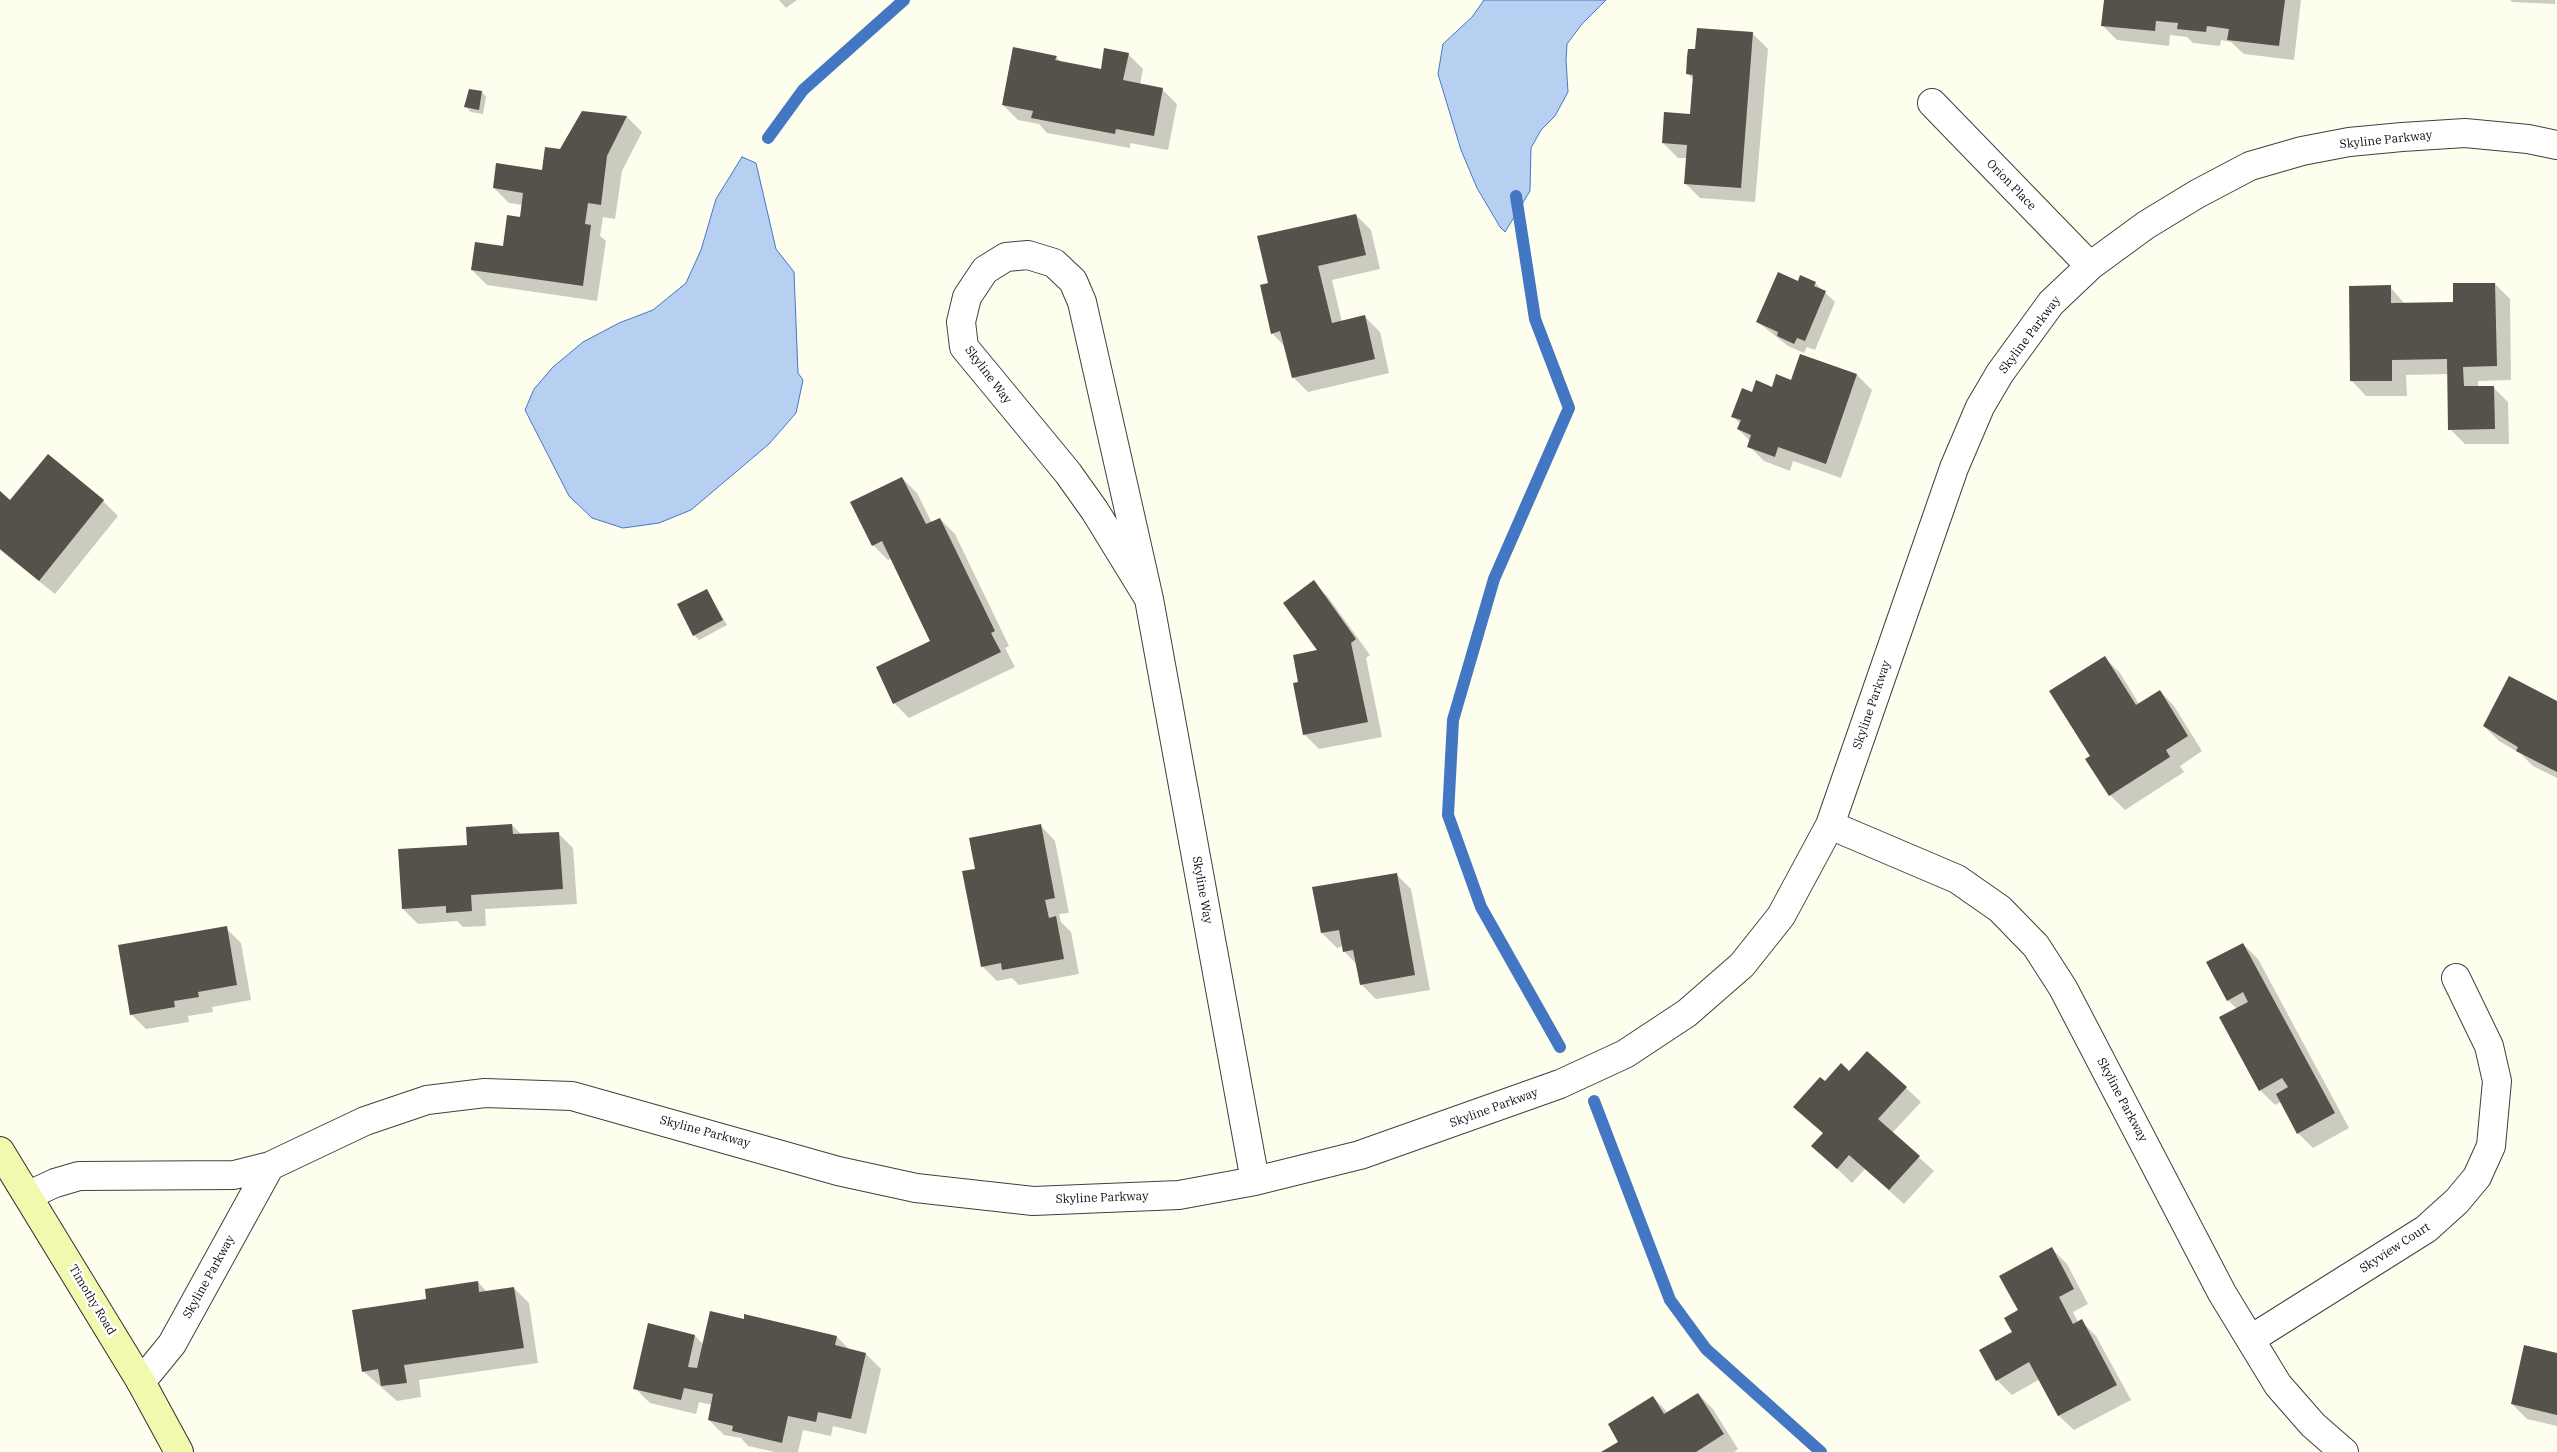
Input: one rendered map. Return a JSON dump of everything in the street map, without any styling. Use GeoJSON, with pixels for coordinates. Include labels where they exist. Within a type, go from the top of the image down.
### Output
{"type":"FeatureCollection","features":[{"type":"Feature","properties":{"kind":"main road","name":"Timothy Road"},"geometry":{"type":"LineString","coordinates":[[0,1150],[141,1382],[179,1452]]}},
{"type":"Feature","properties":{"kind":"street","name":"Orion Place"},"geometry":{"type":"LineString","coordinates":[[1932,103],[2090,266]]}},
{"type":"Feature","properties":{"kind":"street","name":"Skyline Parkway"},"geometry":{"type":"LineString","coordinates":[[29,1195],[55,1183],[79,1176],[234,1175],[270,1166],[365,1121],[427,1100],[485,1093],[572,1096],[838,1171],[916,1188],[1034,1201],[1179,1195],[1254,1181],[1360,1155],[1527,1096],[1625,1054],[1687,1013],[1742,965],[1781,916],[1830,825],[1954,468],[1980,407],[2000,373],[2051,303],[2090,266],[2146,225],[2197,194],[2250,166],[2302,151],[2349,142],[2466,133],[2528,139],[2557,145]]}},
{"type":"Feature","properties":{"kind":"street","name":"Skyline Way"},"geometry":{"type":"LineString","coordinates":[[1148,599],[1090,504],[964,347],[961,322],[967,297],[984,270],[1006,257],[1028,255],[1054,263],[1073,281],[1082,302],[1148,599],[1254,1181]]}},
{"type":"Feature","properties":{"kind":"street","name":"Skyline Parkway"},"geometry":{"type":"LineString","coordinates":[[1830,825],[1957,879],[2000,909],[2036,946],[2063,988],[2222,1292],[2278,1385],[2313,1426],[2344,1452]]}},
{"type":"Feature","properties":{"kind":"street","name":"Skyview Court"},"geometry":{"type":"LineString","coordinates":[[2251,1339],[2426,1229],[2457,1201],[2477,1177],[2491,1146],[2496,1081],[2489,1046],[2456,978]]}},
{"type":"Feature","properties":{"kind":"street","name":"Skyline Parkway"},"geometry":{"type":"LineString","coordinates":[[141,1382],[172,1344],[270,1166]]}},
{"type":"Feature","properties":{"kind":"water"},"geometry":{"type":"Polygon","coordinates":[[[1484,0],[1606,0],[1582,24],[1567,44],[1568,92],[1555,116],[1541,130],[1531,148],[1530,191],[1505,232],[1500,227],[1477,188],[1461,150],[1438,74],[1443,44],[1472,17],[1484,0]]]}},
{"type":"Feature","properties":{"kind":"water"},"geometry":{"type":"Polygon","coordinates":[[[742,157],[756,163],[776,249],[794,272],[798,373],[803,380],[796,413],[769,444],[691,510],[659,523],[623,528],[592,518],[569,496],[525,410],[534,389],[553,367],[583,342],[619,323],[653,310],[686,283],[701,250],[716,199],[742,157]]]}},
{"type":"Feature","properties":{"kind":"building"},"geometry":{"type":"Polygon","coordinates":[[[2104,0],[2285,0],[2279,46],[2227,40],[2229,29],[2207,26],[2206,32],[2177,29],[2178,23],[2156,21],[2155,31],[2101,26],[2104,0]]]}},
{"type":"Feature","properties":{"kind":"building"},"geometry":{"type":"Polygon","coordinates":[[[1697,28],[1753,32],[1741,188],[1684,184],[1687,145],[1662,143],[1664,112],[1690,114],[1693,75],[1686,74],[1687,57],[1688,49],[1695,49],[1697,28]]]}},
{"type":"Feature","properties":{"kind":"building"},"geometry":{"type":"Polygon","coordinates":[[[1013,47],[1057,56],[1055,60],[1101,69],[1104,48],[1129,53],[1123,80],[1163,88],[1154,136],[1116,129],[1115,134],[1031,118],[1033,111],[1002,105],[1013,47]]]}},
{"type":"Feature","properties":{"kind":"building"},"geometry":{"type":"Polygon","coordinates":[[[469,89],[482,91],[479,110],[464,107],[469,89]]]}},
{"type":"Feature","properties":{"kind":"building"},"geometry":{"type":"Polygon","coordinates":[[[582,111],[627,116],[607,156],[601,205],[588,203],[585,224],[591,225],[583,286],[471,270],[475,242],[503,246],[507,215],[520,217],[523,193],[493,188],[496,163],[542,170],[545,147],[560,149],[582,111]]]}},
{"type":"Feature","properties":{"kind":"building"},"geometry":{"type":"Polygon","coordinates":[[[1356,214],[1366,255],[1318,266],[1332,323],[1365,315],[1375,359],[1292,378],[1280,331],[1271,334],[1260,285],[1268,283],[1257,236],[1356,214]]]}},
{"type":"Feature","properties":{"kind":"building"},"geometry":{"type":"Polygon","coordinates":[[[1778,272],[1798,281],[1800,275],[1816,282],[1814,286],[1826,291],[1805,341],[1797,338],[1794,344],[1777,336],[1778,332],[1756,322],[1778,272]]]}},
{"type":"Feature","properties":{"kind":"building"},"geometry":{"type":"Polygon","coordinates":[[[2453,283],[2495,283],[2497,366],[2463,367],[2464,386],[2494,386],[2495,429],[2448,430],[2447,359],[2392,360],[2392,381],[2350,381],[2349,286],[2391,285],[2391,303],[2453,302],[2453,283]]]}},
{"type":"Feature","properties":{"kind":"building"},"geometry":{"type":"Polygon","coordinates":[[[1800,354],[1857,374],[1826,464],[1778,447],[1775,457],[1747,447],[1751,435],[1737,429],[1741,420],[1731,417],[1742,388],[1752,392],[1756,380],[1772,387],[1776,374],[1791,380],[1800,354]]]}},
{"type":"Feature","properties":{"kind":"building"},"geometry":{"type":"Polygon","coordinates":[[[48,454],[104,500],[39,581],[0,549],[0,491],[10,500],[48,454]]]}},
{"type":"Feature","properties":{"kind":"building"},"geometry":{"type":"Polygon","coordinates":[[[902,477],[926,524],[940,518],[995,631],[991,633],[1001,652],[893,704],[876,667],[930,641],[882,541],[872,546],[850,502],[902,477]]]}},
{"type":"Feature","properties":{"kind":"building"},"geometry":{"type":"Polygon","coordinates":[[[1314,580],[1356,639],[1351,643],[1368,722],[1303,735],[1293,683],[1298,682],[1293,655],[1317,650],[1283,603],[1314,580]]]}},
{"type":"Feature","properties":{"kind":"building"},"geometry":{"type":"Polygon","coordinates":[[[707,589],[723,620],[693,636],[677,604],[707,589]]]}},
{"type":"Feature","properties":{"kind":"building"},"geometry":{"type":"Polygon","coordinates":[[[2105,656],[2136,705],[2160,690],[2188,736],[2166,750],[2170,757],[2109,796],[2085,759],[2090,756],[2049,691],[2105,656]]]}},
{"type":"Feature","properties":{"kind":"building"},"geometry":{"type":"Polygon","coordinates":[[[2509,676],[2557,701],[2557,772],[2516,751],[2518,747],[2483,726],[2509,676]]]}},
{"type":"Feature","properties":{"kind":"building"},"geometry":{"type":"Polygon","coordinates":[[[512,824],[513,834],[559,832],[563,889],[471,895],[472,911],[446,913],[446,906],[402,909],[398,849],[467,845],[466,827],[512,824]]]}},
{"type":"Feature","properties":{"kind":"building"},"geometry":{"type":"Polygon","coordinates":[[[1041,824],[1055,898],[1045,900],[1049,918],[1056,916],[1064,959],[1002,970],[1001,963],[981,967],[962,871],[975,869],[969,838],[1041,824]]]}},
{"type":"Feature","properties":{"kind":"building"},"geometry":{"type":"Polygon","coordinates":[[[1397,873],[1415,975],[1360,985],[1353,950],[1343,952],[1339,930],[1321,933],[1312,887],[1397,873]]]}},
{"type":"Feature","properties":{"kind":"building"},"geometry":{"type":"Polygon","coordinates":[[[227,926],[237,985],[198,992],[199,997],[174,1001],[175,1007],[130,1015],[118,945],[227,926]]]}},
{"type":"Feature","properties":{"kind":"building"},"geometry":{"type":"Polygon","coordinates":[[[2243,943],[2335,1113],[2297,1134],[2276,1094],[2288,1087],[2282,1078],[2259,1091],[2219,1017],[2248,1002],[2243,992],[2227,1001],[2206,962],[2243,943]]]}},
{"type":"Feature","properties":{"kind":"building"},"geometry":{"type":"Polygon","coordinates":[[[1867,1051],[1907,1087],[1878,1119],[1920,1156],[1889,1190],[1849,1155],[1837,1169],[1811,1146],[1823,1133],[1793,1107],[1820,1077],[1825,1081],[1841,1063],[1849,1071],[1867,1051]]]}},
{"type":"Feature","properties":{"kind":"building"},"geometry":{"type":"Polygon","coordinates":[[[2052,1247],[2074,1289],[2059,1297],[2073,1324],[2082,1319],[2117,1385],[2058,1416],[2029,1362],[1996,1381],[1979,1350],[2012,1332],[2004,1318],[2018,1310],[1999,1276],[2052,1247]]]}},
{"type":"Feature","properties":{"kind":"building"},"geometry":{"type":"Polygon","coordinates":[[[478,1281],[479,1292],[514,1287],[524,1348],[404,1365],[407,1383],[381,1386],[378,1369],[362,1372],[352,1310],[426,1299],[425,1289],[478,1281]]]}},
{"type":"Feature","properties":{"kind":"building"},"geometry":{"type":"Polygon","coordinates":[[[710,1311],[744,1319],[744,1314],[837,1336],[835,1345],[866,1353],[851,1419],[818,1412],[816,1422],[788,1416],[782,1443],[732,1431],[733,1426],[708,1420],[713,1394],[684,1388],[681,1400],[633,1389],[648,1323],[695,1335],[688,1367],[697,1368],[710,1311]]]}},
{"type":"Feature","properties":{"kind":"building"},"geometry":{"type":"Polygon","coordinates":[[[2524,1345],[2557,1353],[2557,1415],[2511,1404],[2524,1345]]]}},
{"type":"Feature","properties":{"kind":"building"},"geometry":{"type":"Polygon","coordinates":[[[1698,1393],[1724,1434],[1696,1452],[1601,1452],[1618,1442],[1608,1424],[1653,1396],[1664,1414],[1698,1393]]]}},
{"type":"Feature","properties":{"kind":"waterway"},"geometry":{"type":"LineString","coordinates":[[768,138],[803,90],[904,0]]}},
{"type":"Feature","properties":{"kind":"waterway"},"geometry":{"type":"LineString","coordinates":[[1516,196],[1535,319],[1569,408],[1494,579],[1453,720],[1448,815],[1481,907],[1560,1047]]}},
{"type":"Feature","properties":{"kind":"waterway"},"geometry":{"type":"LineString","coordinates":[[1594,1101],[1670,1300],[1706,1349],[1821,1452]]}}]}
